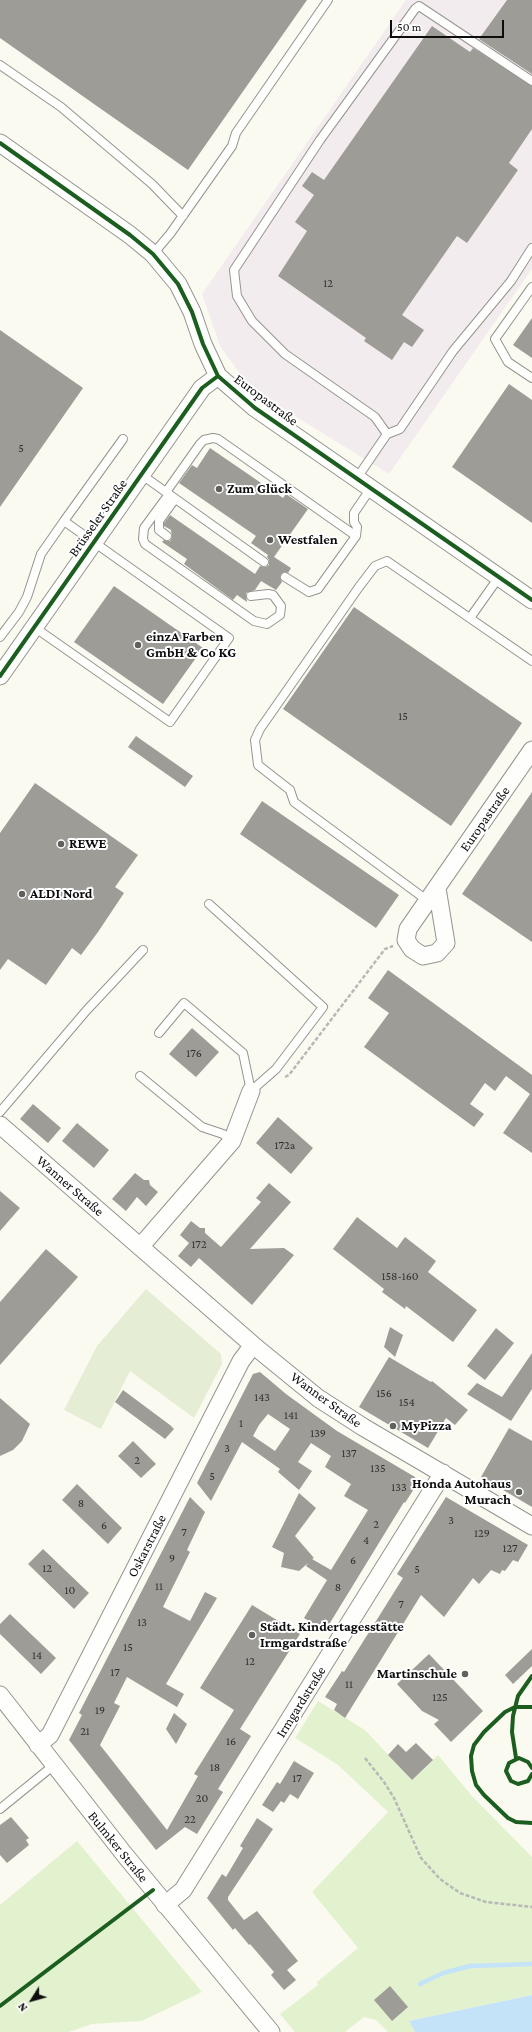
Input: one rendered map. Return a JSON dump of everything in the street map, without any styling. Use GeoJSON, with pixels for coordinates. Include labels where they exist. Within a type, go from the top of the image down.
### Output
{"type":"FeatureCollection","features":[{"type":"Feature","properties":{"kind":"street","name":"Europastraße"},"geometry":{"type":"LineString","coordinates":[[0,143],[130,235],[153,254],[178,284],[192,312],[203,344],[218,376],[255,408],[532,600]]}},
{"type":"Feature","properties":{"kind":"street","name":"Brüsseler Straße"},"geometry":{"type":"LineString","coordinates":[[0,676],[202,388],[218,376]]}},
{"type":"Feature","properties":{"kind":"street","name":"Europastraße"},"geometry":{"type":"LineString","coordinates":[[433,894],[532,750]]}},
{"type":"Feature","properties":{"kind":"street"},"geometry":{"type":"LineString","coordinates":[[140,1247],[232,1141],[251,1091]]}},
{"type":"Feature","properties":{"kind":"street","name":"Wanner Straße"},"geometry":{"type":"LineString","coordinates":[[0,1125],[253,1345],[330,1407],[532,1526]]}},
{"type":"Feature","properties":{"kind":"street","name":"Oskarstraße"},"geometry":{"type":"LineString","coordinates":[[38,1745],[50,1736],[241,1361],[253,1345]]}},
{"type":"Feature","properties":{"kind":"street","name":"Irmgardstraße"},"geometry":{"type":"LineString","coordinates":[[165,1905],[183,1890],[443,1474]]}},
{"type":"Feature","properties":{"kind":"street","name":"Bulmker Straße"},"geometry":{"type":"LineString","coordinates":[[0,1695],[165,1905],[271,2032]]}},
{"type":"Feature","properties":{"kind":"lane"},"geometry":{"type":"LineString","coordinates":[[153,254],[183,216],[232,146],[236,133],[328,0]]}},
{"type":"Feature","properties":{"kind":"lane"},"geometry":{"type":"LineString","coordinates":[[387,434],[375,417],[285,354],[252,321],[237,296],[234,270],[320,140],[415,9],[421,3],[532,81]]}},
{"type":"Feature","properties":{"kind":"lane"},"geometry":{"type":"LineString","coordinates":[[0,65],[60,107],[152,184],[183,216]]}},
{"type":"Feature","properties":{"kind":"lane"},"geometry":{"type":"LineString","coordinates":[[357,478],[387,434],[400,429],[453,351],[511,281],[532,248]]}},
{"type":"Feature","properties":{"kind":"lane"},"geometry":{"type":"LineString","coordinates":[[532,287],[495,339],[508,362],[532,378]]}},
{"type":"Feature","properties":{"kind":"lane"},"geometry":{"type":"LineString","coordinates":[[167,536],[159,530],[159,521],[170,495],[200,444],[204,440],[213,438],[218,439],[356,536]]}},
{"type":"Feature","properties":{"kind":"lane"},"geometry":{"type":"LineString","coordinates":[[0,637],[19,612],[27,597],[41,554],[124,439]]}},
{"type":"Feature","properties":{"kind":"lane"},"geometry":{"type":"LineString","coordinates":[[142,475],[264,562]]}},
{"type":"Feature","properties":{"kind":"lane"},"geometry":{"type":"LineString","coordinates":[[285,577],[305,591],[314,592],[320,586],[356,536],[357,527],[354,522],[354,513],[371,488]]}},
{"type":"Feature","properties":{"kind":"lane"},"geometry":{"type":"LineString","coordinates":[[170,495],[144,528],[142,539],[145,544],[254,622],[267,624],[280,615],[281,606],[273,596],[268,594],[251,596]]}},
{"type":"Feature","properties":{"kind":"lane"},"geometry":{"type":"LineString","coordinates":[[34,627],[170,722],[229,638],[64,521]]}},
{"type":"Feature","properties":{"kind":"lane"},"geometry":{"type":"LineString","coordinates":[[433,894],[294,802],[290,790],[258,765],[255,740],[260,729],[359,587],[375,566],[387,561],[532,661]]}},
{"type":"Feature","properties":{"kind":"lane"},"geometry":{"type":"LineString","coordinates":[[470,618],[499,577]]}},
{"type":"Feature","properties":{"kind":"lane"},"geometry":{"type":"LineString","coordinates":[[159,1033],[184,1003],[243,1052],[251,1091],[276,1069],[323,1007],[209,904]]}},
{"type":"Feature","properties":{"kind":"lane"},"geometry":{"type":"LineString","coordinates":[[0,1112],[86,1011],[143,950]]}},
{"type":"Feature","properties":{"kind":"lane"},"geometry":{"type":"LineString","coordinates":[[140,1076],[202,1127],[223,1134],[232,1141]]}},
{"type":"Feature","properties":{"kind":"lane"},"geometry":{"type":"LineString","coordinates":[[0,1809],[54,1765]]}},
{"type":"Feature","properties":{"kind":"path"},"geometry":{"type":"LineString","coordinates":[[364,1758],[384,1782],[394,1798],[421,1858],[440,1879],[460,1893],[486,1902],[532,1907]]}},
{"type":"Feature","properties":{"kind":"shaded area"},"geometry":{"type":"Polygon","coordinates":[[[406,0],[532,0],[532,269],[389,474],[267,399],[243,378],[220,346],[202,294],[406,0]]]}},
{"type":"Feature","properties":{"kind":"green space"},"geometry":{"type":"Polygon","coordinates":[[[146,1289],[221,1354],[222,1364],[194,1418],[130,1371],[101,1429],[64,1410],[97,1346],[146,1289]]]}},
{"type":"Feature","properties":{"kind":"green space"},"geometry":{"type":"Polygon","coordinates":[[[318,1701],[365,1730],[412,1780],[438,1755],[472,1796],[532,1857],[532,1995],[409,2021],[415,2032],[388,2032],[376,2020],[364,2017],[345,2032],[295,2032],[280,2014],[318,1985],[317,1982],[358,1948],[312,1892],[388,1812],[338,1765],[295,1738],[318,1701]]]}},
{"type":"Feature","properties":{"kind":"green space"},"geometry":{"type":"Polygon","coordinates":[[[77,1841],[202,1992],[142,2021],[92,2024],[69,2032],[0,2032],[0,1905],[77,1841]]]}},
{"type":"Feature","properties":{"kind":"water"},"geometry":{"type":"Polygon","coordinates":[[[532,1995],[532,2032],[415,2032],[409,2021],[532,1995]]]}},
{"type":"Feature","properties":{"kind":"building"},"geometry":{"type":"Polygon","coordinates":[[[0,0],[307,0],[188,170],[0,38],[0,0]]]}},
{"type":"Feature","properties":{"kind":"building"},"geometry":{"type":"Polygon","coordinates":[[[507,0],[532,0],[532,74],[479,39],[507,0]]]}},
{"type":"Feature","properties":{"kind":"building"},"geometry":{"type":"Polygon","coordinates":[[[432,26],[470,52],[473,48],[532,86],[532,129],[509,163],[518,170],[467,243],[457,236],[402,315],[424,330],[412,347],[404,342],[392,360],[364,341],[366,338],[278,276],[307,231],[295,222],[314,195],[302,186],[312,172],[324,180],[432,26]]]}},
{"type":"Feature","properties":{"kind":"building"},"geometry":{"type":"Polygon","coordinates":[[[532,318],[532,358],[513,345],[532,318]]]}},
{"type":"Feature","properties":{"kind":"building"},"geometry":{"type":"Polygon","coordinates":[[[0,330],[83,388],[0,507],[0,330]]]}},
{"type":"Feature","properties":{"kind":"building"},"geometry":{"type":"Polygon","coordinates":[[[509,384],[532,400],[532,523],[452,467],[509,384]]]}},
{"type":"Feature","properties":{"kind":"building"},"geometry":{"type":"Polygon","coordinates":[[[210,448],[283,498],[286,494],[308,509],[274,557],[291,568],[288,573],[285,572],[281,574],[280,577],[282,582],[276,590],[261,581],[255,590],[246,593],[247,602],[237,595],[233,600],[184,564],[187,559],[162,542],[164,540],[170,541],[172,537],[171,530],[164,526],[164,523],[170,515],[255,574],[260,566],[266,567],[269,565],[268,555],[251,543],[256,536],[179,483],[192,465],[197,468],[210,448]]]}},
{"type":"Feature","properties":{"kind":"building","name":"einzA Farben GmbH & Co KG"},"geometry":{"type":"Polygon","coordinates":[[[114,586],[203,648],[163,704],[74,642],[114,586]]]}},
{"type":"Feature","properties":{"kind":"building"},"geometry":{"type":"Polygon","coordinates":[[[354,607],[522,723],[451,826],[283,709],[354,607]]]}},
{"type":"Feature","properties":{"kind":"building"},"geometry":{"type":"Polygon","coordinates":[[[136,736],[193,776],[185,787],[128,747],[136,736]]]}},
{"type":"Feature","properties":{"kind":"building"},"geometry":{"type":"Polygon","coordinates":[[[35,783],[138,855],[115,887],[124,893],[98,932],[81,955],[72,948],[46,985],[8,959],[0,970],[0,833],[35,783]]]}},
{"type":"Feature","properties":{"kind":"building"},"geometry":{"type":"Polygon","coordinates":[[[532,792],[532,942],[462,894],[532,792]]]}},
{"type":"Feature","properties":{"kind":"building"},"geometry":{"type":"Polygon","coordinates":[[[262,801],[399,895],[376,928],[240,834],[262,801]]]}},
{"type":"Feature","properties":{"kind":"building"},"geometry":{"type":"Polygon","coordinates":[[[388,970],[532,1075],[532,1153],[503,1133],[530,1094],[506,1076],[495,1091],[485,1083],[470,1104],[484,1114],[474,1127],[364,1047],[389,1013],[368,998],[388,970]]]}},
{"type":"Feature","properties":{"kind":"building"},"geometry":{"type":"Polygon","coordinates":[[[192,1028],[219,1052],[196,1077],[169,1054],[192,1028]]]}},
{"type":"Feature","properties":{"kind":"building"},"geometry":{"type":"Polygon","coordinates":[[[33,1104],[61,1128],[48,1143],[20,1119],[33,1104]]]}},
{"type":"Feature","properties":{"kind":"building"},"geometry":{"type":"Polygon","coordinates":[[[278,1117],[313,1148],[291,1174],[256,1143],[278,1117]]]}},
{"type":"Feature","properties":{"kind":"building"},"geometry":{"type":"Polygon","coordinates":[[[77,1123],[109,1150],[94,1168],[62,1141],[77,1123]]]}},
{"type":"Feature","properties":{"kind":"building"},"geometry":{"type":"Polygon","coordinates":[[[135,1173],[144,1180],[149,1180],[150,1185],[158,1192],[146,1206],[137,1197],[126,1211],[112,1199],[135,1173]]]}},
{"type":"Feature","properties":{"kind":"building"},"geometry":{"type":"Polygon","coordinates":[[[269,1183],[291,1202],[250,1249],[284,1248],[294,1255],[252,1305],[199,1258],[191,1267],[178,1256],[189,1243],[180,1235],[191,1221],[200,1228],[205,1228],[205,1233],[221,1247],[261,1202],[256,1198],[269,1183]]]}},
{"type":"Feature","properties":{"kind":"building"},"geometry":{"type":"Polygon","coordinates":[[[0,1191],[20,1208],[0,1231],[0,1191]]]}},
{"type":"Feature","properties":{"kind":"building"},"geometry":{"type":"Polygon","coordinates":[[[357,1217],[397,1248],[405,1237],[436,1261],[428,1272],[477,1310],[453,1342],[406,1306],[405,1309],[382,1292],[384,1289],[333,1249],[357,1217]]]}},
{"type":"Feature","properties":{"kind":"building"},"geometry":{"type":"Polygon","coordinates":[[[46,1249],[78,1277],[0,1365],[0,1302],[46,1249]]]}},
{"type":"Feature","properties":{"kind":"building"},"geometry":{"type":"Polygon","coordinates":[[[390,1327],[403,1335],[395,1357],[384,1347],[390,1327]]]}},
{"type":"Feature","properties":{"kind":"building"},"geometry":{"type":"Polygon","coordinates":[[[496,1328],[514,1343],[485,1380],[467,1366],[496,1328]]]}},
{"type":"Feature","properties":{"kind":"building"},"geometry":{"type":"Polygon","coordinates":[[[532,1353],[532,1389],[511,1421],[467,1394],[477,1383],[502,1397],[532,1353]]]}},
{"type":"Feature","properties":{"kind":"building"},"geometry":{"type":"Polygon","coordinates":[[[389,1357],[431,1382],[432,1381],[468,1410],[455,1425],[446,1418],[428,1448],[359,1407],[389,1357]]]}},
{"type":"Feature","properties":{"kind":"building"},"geometry":{"type":"Polygon","coordinates":[[[260,1372],[286,1394],[337,1431],[415,1477],[417,1484],[405,1503],[404,1502],[325,1631],[304,1618],[327,1580],[306,1566],[308,1563],[299,1571],[281,1567],[284,1553],[272,1547],[299,1493],[316,1508],[295,1536],[314,1558],[312,1559],[331,1570],[368,1510],[344,1496],[351,1484],[325,1467],[331,1456],[311,1443],[298,1462],[312,1471],[299,1490],[278,1472],[280,1469],[242,1442],[211,1501],[197,1483],[253,1374],[260,1372]],[[268,1414],[259,1425],[253,1436],[275,1451],[290,1429],[268,1414]]]}},
{"type":"Feature","properties":{"kind":"building"},"geometry":{"type":"Polygon","coordinates":[[[123,1390],[174,1429],[165,1439],[115,1402],[123,1390]]]}},
{"type":"Feature","properties":{"kind":"building"},"geometry":{"type":"Polygon","coordinates":[[[0,1398],[30,1424],[22,1441],[13,1450],[0,1456],[0,1398]]]}},
{"type":"Feature","properties":{"kind":"building"},"geometry":{"type":"Polygon","coordinates":[[[509,1428],[532,1441],[532,1507],[481,1477],[509,1428]]]}},
{"type":"Feature","properties":{"kind":"building"},"geometry":{"type":"Polygon","coordinates":[[[133,1441],[156,1464],[141,1478],[118,1456],[133,1441]]]}},
{"type":"Feature","properties":{"kind":"building"},"geometry":{"type":"Polygon","coordinates":[[[77,1484],[122,1528],[108,1544],[62,1500],[77,1484]]]}},
{"type":"Feature","properties":{"kind":"building"},"geometry":{"type":"Polygon","coordinates":[[[190,1497],[205,1512],[187,1550],[190,1552],[163,1607],[190,1621],[205,1592],[217,1598],[166,1684],[184,1694],[177,1707],[127,1677],[114,1703],[120,1706],[100,1745],[167,1830],[198,1776],[194,1774],[234,1710],[200,1688],[252,1605],[300,1634],[240,1729],[251,1736],[218,1789],[223,1792],[197,1834],[185,1827],[156,1850],[69,1740],[82,1715],[79,1713],[190,1497]]]}},
{"type":"Feature","properties":{"kind":"building"},"geometry":{"type":"Polygon","coordinates":[[[446,1497],[528,1545],[518,1562],[513,1560],[505,1571],[502,1570],[500,1574],[491,1570],[479,1584],[473,1578],[444,1617],[421,1595],[345,1718],[334,1710],[337,1704],[325,1697],[342,1671],[344,1672],[403,1578],[397,1574],[446,1497]]]}},
{"type":"Feature","properties":{"kind":"building"},"geometry":{"type":"Polygon","coordinates":[[[43,1549],[89,1593],[74,1609],[28,1564],[43,1549]]]}},
{"type":"Feature","properties":{"kind":"building"},"geometry":{"type":"Polygon","coordinates":[[[10,1614],[56,1658],[41,1674],[0,1634],[0,1624],[10,1614]]]}},
{"type":"Feature","properties":{"kind":"building"},"geometry":{"type":"Polygon","coordinates":[[[532,1649],[532,1666],[513,1684],[505,1675],[532,1649]]]}},
{"type":"Feature","properties":{"kind":"building"},"geometry":{"type":"Polygon","coordinates":[[[429,1654],[483,1711],[451,1742],[434,1724],[439,1720],[422,1711],[397,1684],[429,1654]]]}},
{"type":"Feature","properties":{"kind":"building"},"geometry":{"type":"Polygon","coordinates":[[[174,1713],[187,1724],[176,1744],[166,1729],[174,1713]]]}},
{"type":"Feature","properties":{"kind":"building"},"geometry":{"type":"Polygon","coordinates":[[[416,1743],[433,1760],[412,1780],[388,1755],[398,1744],[406,1752],[416,1743]]]}},
{"type":"Feature","properties":{"kind":"building"},"geometry":{"type":"Polygon","coordinates":[[[294,1761],[314,1773],[298,1799],[290,1794],[284,1803],[281,1801],[273,1812],[262,1805],[277,1782],[280,1784],[294,1761]]]}},
{"type":"Feature","properties":{"kind":"building"},"geometry":{"type":"Polygon","coordinates":[[[11,1817],[29,1838],[26,1840],[29,1845],[7,1863],[0,1855],[0,1825],[11,1817]]]}},
{"type":"Feature","properties":{"kind":"building"},"geometry":{"type":"Polygon","coordinates":[[[257,1818],[273,1829],[228,1897],[228,1900],[244,1920],[257,1911],[298,1961],[287,1970],[296,1980],[284,1990],[271,1975],[274,1972],[235,1928],[233,1930],[207,1898],[222,1874],[226,1877],[243,1848],[240,1846],[257,1818]]]}},
{"type":"Feature","properties":{"kind":"building"},"geometry":{"type":"Polygon","coordinates":[[[390,1986],[408,2007],[392,2021],[374,2000],[390,1986]]]}},
{"type":"Feature","properties":{"kind":"waterway"},"geometry":{"type":"LineString","coordinates":[[420,1984],[443,1973],[470,1966],[532,1964]]}},
{"type":"Feature","properties":{"kind":"cycle path"},"geometry":{"type":"LineString","coordinates":[[0,143],[130,235],[153,254],[178,284],[192,312],[203,344],[218,376],[255,408],[532,600]]}},
{"type":"Feature","properties":{"kind":"cycle path"},"geometry":{"type":"LineString","coordinates":[[0,676],[202,388],[218,376]]}},
{"type":"Feature","properties":{"kind":"cycle path"},"geometry":{"type":"LineString","coordinates":[[516,1758],[512,1732],[513,1716],[518,1696],[532,1676]]}},
{"type":"Feature","properties":{"kind":"cycle path"},"geometry":{"type":"LineString","coordinates":[[532,1707],[515,1707],[505,1712],[484,1732],[474,1745],[471,1756],[472,1771],[476,1785],[484,1795],[508,1818],[516,1822],[532,1823]]}},
{"type":"Feature","properties":{"kind":"cycle path"},"geometry":{"type":"LineString","coordinates":[[532,1768],[528,1762],[519,1758],[509,1763],[506,1771],[511,1781],[518,1784],[528,1781],[532,1774]]}},
{"type":"Feature","properties":{"kind":"cycle path"},"geometry":{"type":"LineString","coordinates":[[0,2006],[153,1890]]}},
{"type":"Feature","properties":{"kind":"place","name":"Zum Glück"},"geometry":{"type":"Point","coordinates":[219,489]}},
{"type":"Feature","properties":{"kind":"place","name":"Westfalen"},"geometry":{"type":"Point","coordinates":[270,540]}},
{"type":"Feature","properties":{"kind":"place","name":"einzA Farben GmbH & Co KG"},"geometry":{"type":"Point","coordinates":[138,645]}},
{"type":"Feature","properties":{"kind":"place","name":"REWE"},"geometry":{"type":"Point","coordinates":[61,844]}},
{"type":"Feature","properties":{"kind":"place","name":"ALDI Nord"},"geometry":{"type":"Point","coordinates":[22,894]}},
{"type":"Feature","properties":{"kind":"place","name":"MyPizza"},"geometry":{"type":"Point","coordinates":[393,1426]}},
{"type":"Feature","properties":{"kind":"place","name":"Honda Autohaus Murach"},"geometry":{"type":"Point","coordinates":[519,1492]}},
{"type":"Feature","properties":{"kind":"place","name":"Städt. Kindertagesstätte Irmgardstraße"},"geometry":{"type":"Point","coordinates":[252,1635]}},
{"type":"Feature","properties":{"kind":"place","name":"Martinschule"},"geometry":{"type":"Point","coordinates":[465,1674]}}]}
